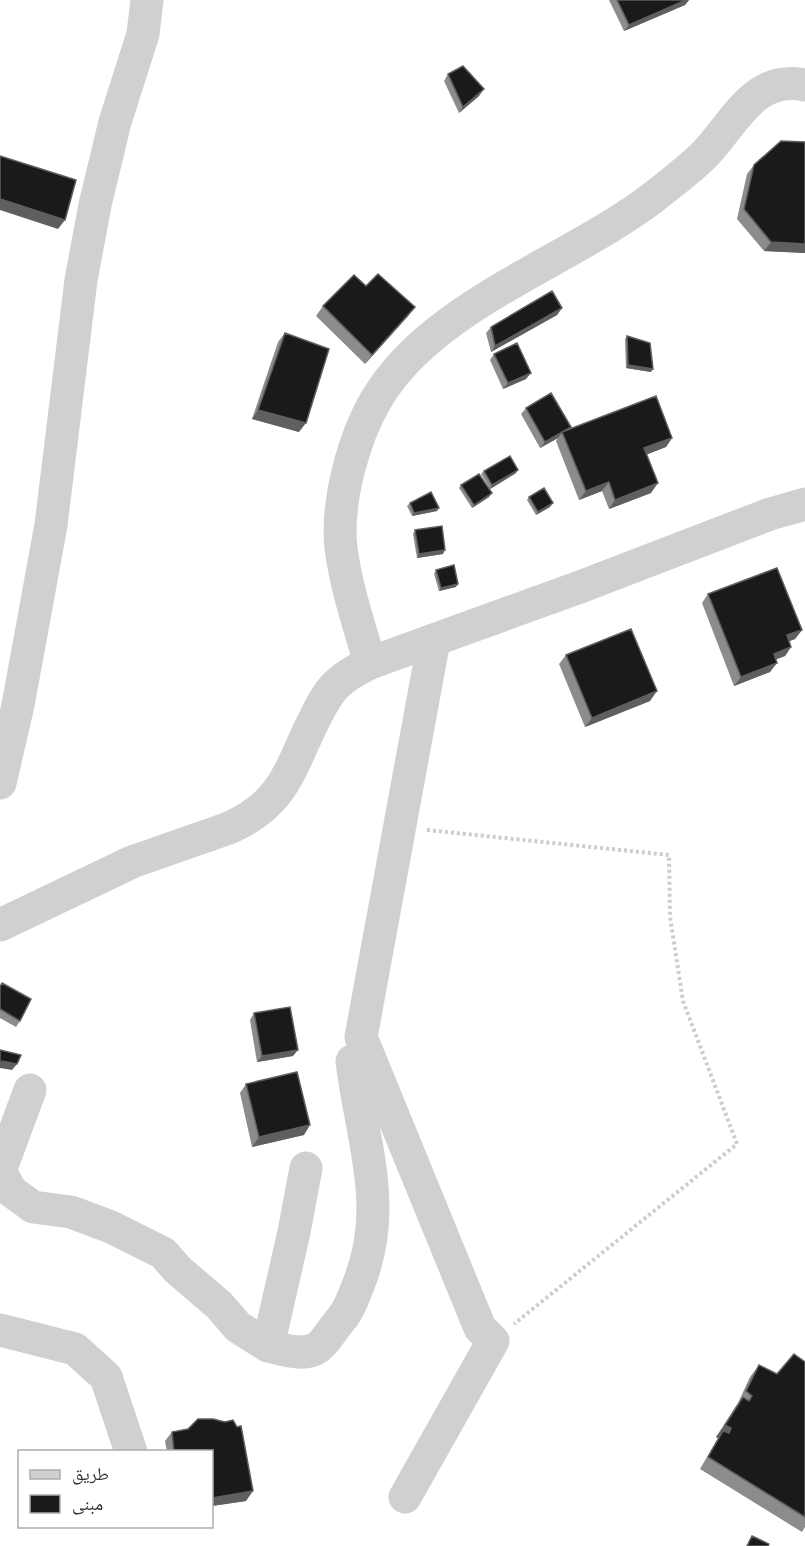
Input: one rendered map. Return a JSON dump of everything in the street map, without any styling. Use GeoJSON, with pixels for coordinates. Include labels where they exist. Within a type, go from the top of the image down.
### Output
{"type":"FeatureCollection","features":[{"type":"Feature","properties":{"kind":"street"},"geometry":{"type":"LineString","coordinates":[[2,765],[18,705],[51,525],[83,269],[95,205],[115,122],[143,34],[147,0]]}},
{"type":"Feature","properties":{"kind":"street"},"geometry":{"type":"LineString","coordinates":[[370,663],[353,604],[341,548],[342,516],[355,447],[376,399],[412,354],[459,317],[497,291],[600,234],[652,198],[704,155],[738,112],[759,93],[778,85],[790,83],[805,85]]}},
{"type":"Feature","properties":{"kind":"street"},"geometry":{"type":"LineString","coordinates":[[0,925],[132,862],[229,828],[261,809],[276,795],[289,776],[328,695],[350,673],[370,663],[580,587],[770,514],[805,504]]}},
{"type":"Feature","properties":{"kind":"street"},"geometry":{"type":"LineString","coordinates":[[405,1497],[493,1341],[480,1328],[361,1037],[434,640]]}},
{"type":"Feature","properties":{"kind":"street"},"geometry":{"type":"LineString","coordinates":[[30,1090],[0,1171],[11,1191],[33,1207],[71,1212],[111,1227],[164,1253],[178,1270],[219,1305],[238,1327],[268,1346],[299,1353],[317,1348],[347,1313],[367,1262],[373,1232],[372,1176],[352,1061],[368,1055]]}},
{"type":"Feature","properties":{"kind":"street"},"geometry":{"type":"LineString","coordinates":[[268,1346],[306,1168]]}},
{"type":"Feature","properties":{"kind":"street"},"geometry":{"type":"LineString","coordinates":[[0,1330],[75,1349],[105,1377],[130,1450]]}},
{"type":"Feature","properties":{"kind":"path"},"geometry":{"type":"LineString","coordinates":[[399,827],[669,855],[670,917],[683,1001],[737,1144],[493,1341]]}},
{"type":"Feature","properties":{"kind":"building"},"geometry":{"type":"Polygon","coordinates":[[[617,0],[686,0],[629,25],[617,0]]]}},
{"type":"Feature","properties":{"kind":"building"},"geometry":{"type":"Polygon","coordinates":[[[463,66],[484,89],[463,107],[448,74],[463,66]]]}},
{"type":"Feature","properties":{"kind":"building"},"geometry":{"type":"Polygon","coordinates":[[[781,141],[805,142],[805,244],[771,242],[744,209],[754,165],[781,141]]]}},
{"type":"Feature","properties":{"kind":"building"},"geometry":{"type":"Polygon","coordinates":[[[0,156],[76,180],[65,220],[0,199],[0,156]]]}},
{"type":"Feature","properties":{"kind":"building"},"geometry":{"type":"Polygon","coordinates":[[[378,274],[415,307],[372,355],[323,306],[354,275],[366,286],[378,274]]]}},
{"type":"Feature","properties":{"kind":"building"},"geometry":{"type":"Polygon","coordinates":[[[552,291],[562,308],[495,346],[491,327],[552,291]]]}},
{"type":"Feature","properties":{"kind":"building"},"geometry":{"type":"Polygon","coordinates":[[[285,333],[329,349],[306,423],[258,410],[285,333]]]}},
{"type":"Feature","properties":{"kind":"building"},"geometry":{"type":"Polygon","coordinates":[[[627,336],[650,343],[653,369],[628,365],[627,336]]]}},
{"type":"Feature","properties":{"kind":"building"},"geometry":{"type":"Polygon","coordinates":[[[517,343],[531,373],[508,383],[494,354],[517,343]]]}},
{"type":"Feature","properties":{"kind":"building"},"geometry":{"type":"Polygon","coordinates":[[[551,393],[571,427],[545,442],[526,408],[551,393]]]}},
{"type":"Feature","properties":{"kind":"building"},"geometry":{"type":"Polygon","coordinates":[[[656,396],[672,438],[644,448],[658,483],[615,500],[609,482],[586,491],[562,432],[656,396]]]}},
{"type":"Feature","properties":{"kind":"building"},"geometry":{"type":"Polygon","coordinates":[[[510,456],[518,470],[492,485],[484,471],[510,456]]]}},
{"type":"Feature","properties":{"kind":"building"},"geometry":{"type":"Polygon","coordinates":[[[479,474],[492,493],[474,505],[461,485],[479,474]]]}},
{"type":"Feature","properties":{"kind":"building"},"geometry":{"type":"Polygon","coordinates":[[[544,488],[553,503],[538,512],[529,497],[544,488]]]}},
{"type":"Feature","properties":{"kind":"building"},"geometry":{"type":"Polygon","coordinates":[[[431,492],[439,508],[414,513],[410,503],[431,492]]]}},
{"type":"Feature","properties":{"kind":"building"},"geometry":{"type":"Polygon","coordinates":[[[442,526],[445,550],[419,554],[415,530],[442,526]]]}},
{"type":"Feature","properties":{"kind":"building"},"geometry":{"type":"Polygon","coordinates":[[[454,565],[458,584],[441,588],[436,570],[454,565]]]}},
{"type":"Feature","properties":{"kind":"building"},"geometry":{"type":"Polygon","coordinates":[[[777,568],[802,630],[787,635],[791,647],[774,654],[777,663],[741,677],[708,594],[777,568]]]}},
{"type":"Feature","properties":{"kind":"building"},"geometry":{"type":"Polygon","coordinates":[[[631,629],[657,691],[592,718],[566,655],[631,629]]]}},
{"type":"Feature","properties":{"kind":"building"},"geometry":{"type":"Polygon","coordinates":[[[2,983],[31,999],[20,1021],[0,1009],[2,983]]]}},
{"type":"Feature","properties":{"kind":"building"},"geometry":{"type":"Polygon","coordinates":[[[290,1007],[298,1050],[262,1056],[254,1013],[290,1007]]]}},
{"type":"Feature","properties":{"kind":"building"},"geometry":{"type":"Polygon","coordinates":[[[0,1050],[21,1055],[17,1064],[2,1061],[0,1066],[0,1050]]]}},
{"type":"Feature","properties":{"kind":"building"},"geometry":{"type":"Polygon","coordinates":[[[297,1072],[310,1125],[259,1137],[246,1084],[297,1072]]]}},
{"type":"Feature","properties":{"kind":"building"},"geometry":{"type":"Polygon","coordinates":[[[794,1354],[805,1362],[805,1517],[708,1457],[723,1431],[729,1433],[731,1428],[725,1425],[743,1397],[749,1401],[752,1396],[746,1391],[759,1365],[777,1374],[794,1354]]]}},
{"type":"Feature","properties":{"kind":"building"},"geometry":{"type":"Polygon","coordinates":[[[198,1419],[225,1422],[233,1420],[237,1427],[241,1426],[253,1491],[213,1498],[213,1450],[174,1450],[172,1432],[188,1429],[198,1419]]]}},
{"type":"Feature","properties":{"kind":"building"},"geometry":{"type":"Polygon","coordinates":[[[752,1536],[769,1544],[768,1546],[747,1546],[752,1536]]]}}]}
